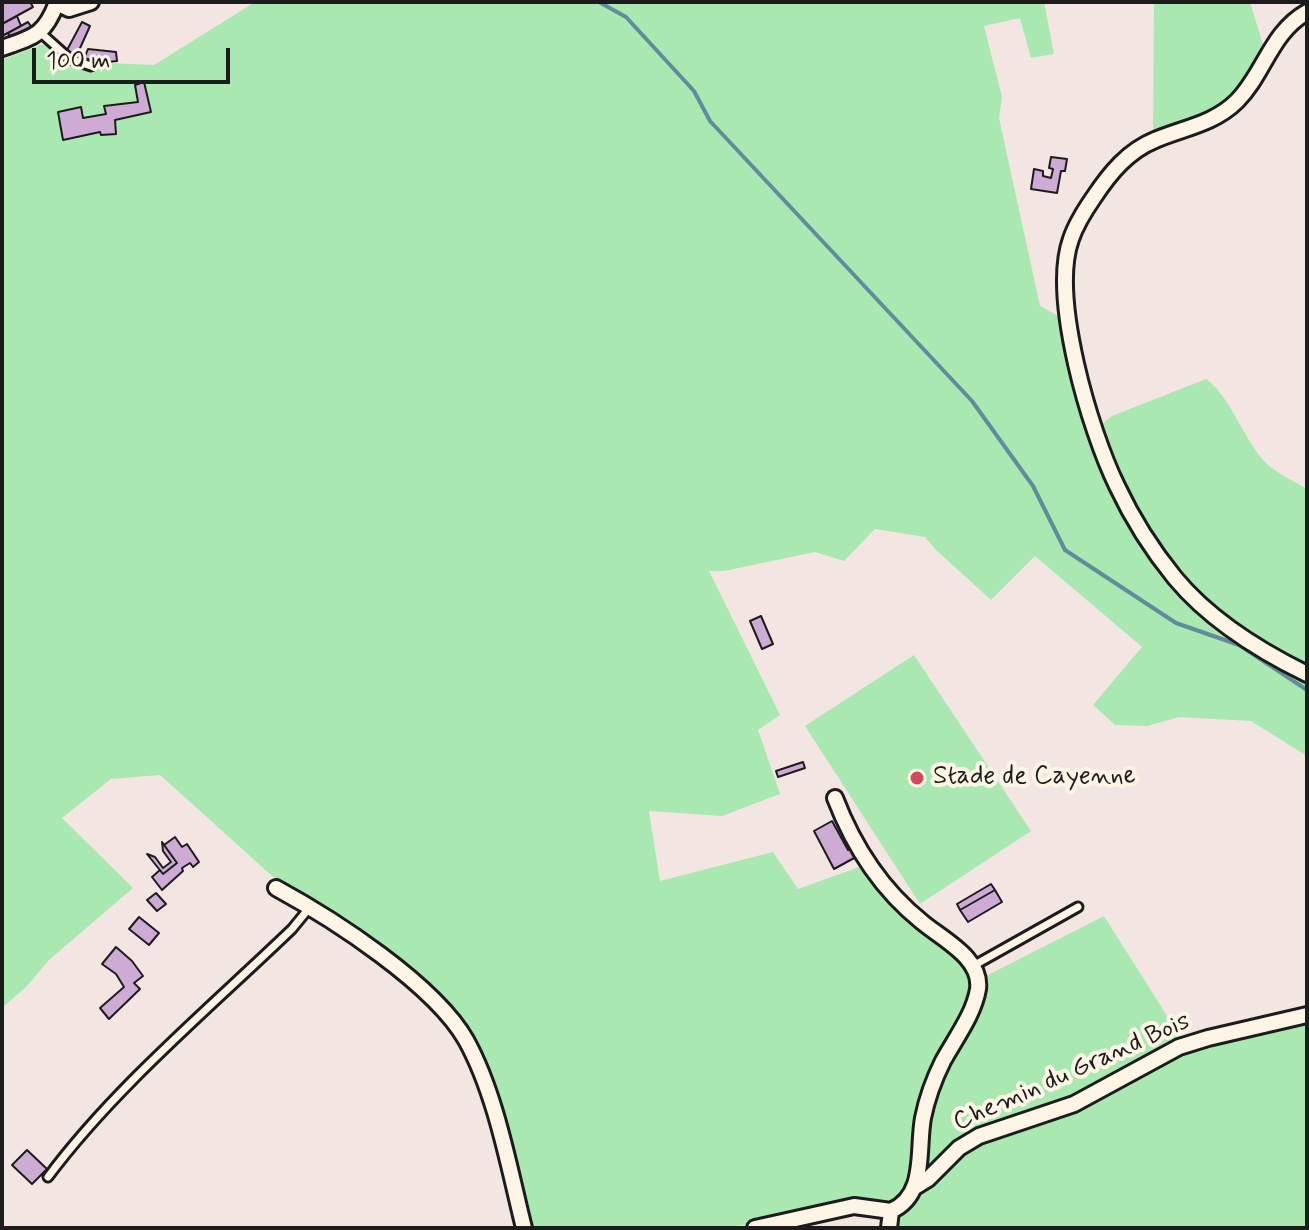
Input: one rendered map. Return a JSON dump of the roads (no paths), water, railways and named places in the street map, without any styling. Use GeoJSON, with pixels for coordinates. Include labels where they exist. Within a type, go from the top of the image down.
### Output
{"type":"FeatureCollection","features":[{"type":"Feature","properties":{"kind":"street"},"geometry":{"type":"LineString","coordinates":[[2,48],[41,33],[57,2],[69,9],[91,2]]}},
{"type":"Feature","properties":{"kind":"street"},"geometry":{"type":"LineString","coordinates":[[1307,12],[1287,28],[1247,89],[1229,108],[1202,124],[1142,146],[1116,168],[1095,196],[1070,240],[1066,302],[1079,373],[1093,423],[1116,485],[1133,516],[1176,579],[1223,623],[1307,674]]}},
{"type":"Feature","properties":{"kind":"street"},"geometry":{"type":"LineString","coordinates":[[835,798],[852,838],[884,884],[919,920],[960,952],[973,966],[979,985],[977,997],[932,1086],[922,1124],[915,1187]]}},
{"type":"Feature","properties":{"kind":"street"},"geometry":{"type":"LineString","coordinates":[[276,888],[310,907],[423,989],[452,1018],[477,1062],[486,1087],[524,1228]]}},
{"type":"Feature","properties":{"kind":"street","name":"Chemin du Grand Bois"},"geometry":{"type":"LineString","coordinates":[[891,1211],[909,1199],[915,1187],[928,1179],[959,1148],[979,1136],[1074,1104],[1179,1047],[1307,1015]]}},
{"type":"Feature","properties":{"kind":"street"},"geometry":{"type":"LineString","coordinates":[[755,1228],[854,1206],[891,1211],[889,1228]]}},
{"type":"Feature","properties":{"kind":"lane"},"geometry":{"type":"LineString","coordinates":[[41,33],[70,59],[91,66]]}},
{"type":"Feature","properties":{"kind":"lane"},"geometry":{"type":"LineString","coordinates":[[48,1177],[71,1145],[292,929],[310,907]]}},
{"type":"Feature","properties":{"kind":"lane"},"geometry":{"type":"LineString","coordinates":[[973,966],[1078,907]]}},
{"type":"Feature","properties":{"kind":"waterway"},"geometry":{"type":"LineString","coordinates":[[599,2],[626,17],[694,91],[710,121],[972,401],[1033,486],[1065,550],[1176,623],[1239,645],[1307,690]]}},
{"type":"Feature","properties":{"kind":"place","name":"Stade de Cayenne"},"geometry":{"type":"Point","coordinates":[917,778]}}]}
